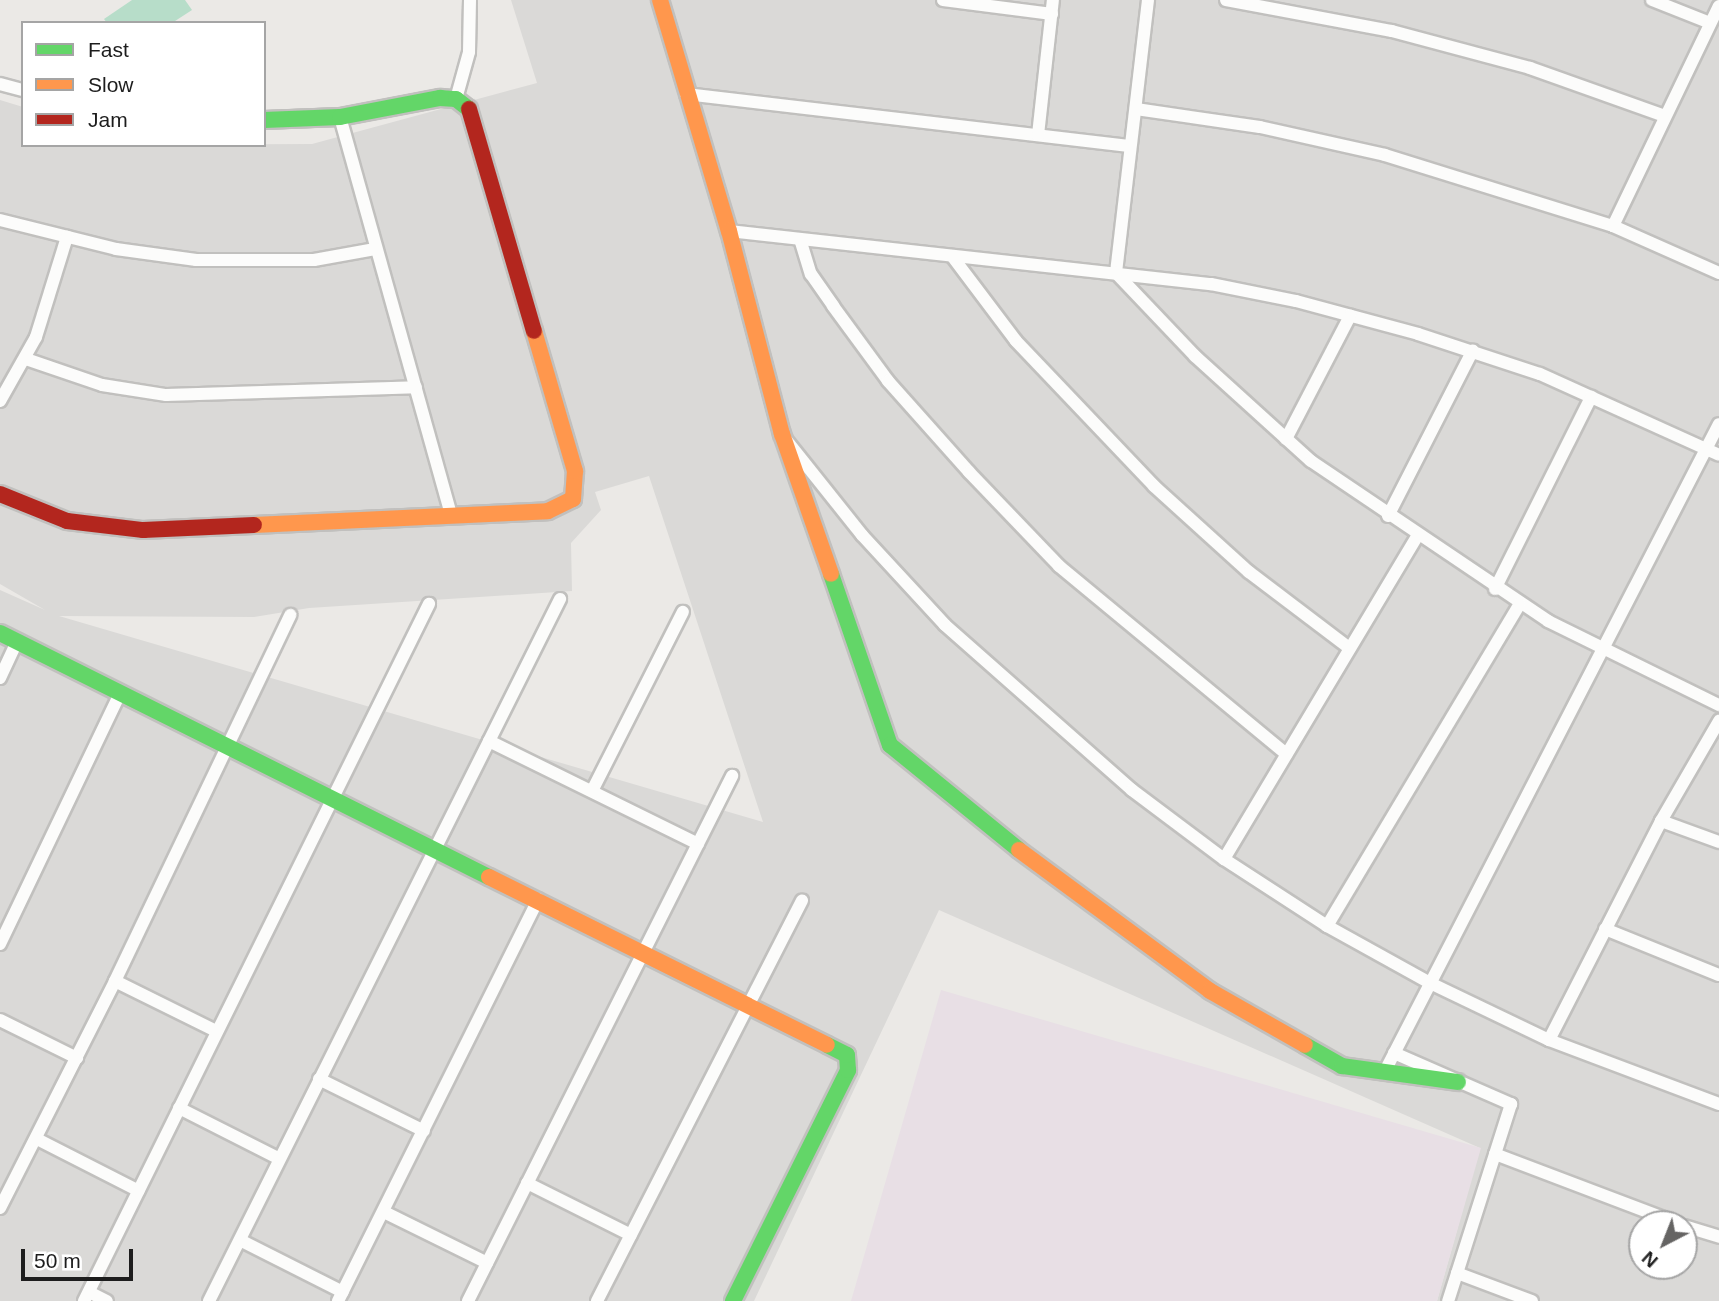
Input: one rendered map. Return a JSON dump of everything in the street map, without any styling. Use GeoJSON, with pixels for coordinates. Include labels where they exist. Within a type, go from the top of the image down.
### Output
{"type":"FeatureCollection","features":[{"type":"Feature","properties":{"kind":"street"},"geometry":{"type":"LineString","coordinates":[[456,99],[469,52],[470,0]]}},
{"type":"Feature","properties":{"kind":"street"},"geometry":{"type":"LineString","coordinates":[[660,0],[729,231],[782,434],[890,745],[1062,886],[1167,963],[1325,1059],[1384,1073],[1458,1082]]}},
{"type":"Feature","properties":{"kind":"street"},"geometry":{"type":"LineString","coordinates":[[943,0],[1052,14]]}},
{"type":"Feature","properties":{"kind":"street"},"geometry":{"type":"LineString","coordinates":[[1038,135],[1053,0]]}},
{"type":"Feature","properties":{"kind":"street"},"geometry":{"type":"LineString","coordinates":[[1148,0],[1116,273],[1195,356],[1286,439],[1388,516],[1520,604],[1602,649],[1719,705]]}},
{"type":"Feature","properties":{"kind":"street"},"geometry":{"type":"LineString","coordinates":[[1226,0],[1277,4],[1392,30],[1517,65],[1665,116]]}},
{"type":"Feature","properties":{"kind":"street"},"geometry":{"type":"LineString","coordinates":[[1652,0],[1710,23]]}},
{"type":"Feature","properties":{"kind":"street"},"geometry":{"type":"LineString","coordinates":[[1613,226],[1719,6]]}},
{"type":"Feature","properties":{"kind":"street"},"geometry":{"type":"LineString","coordinates":[[2,84],[21,89]]}},
{"type":"Feature","properties":{"kind":"street"},"geometry":{"type":"LineString","coordinates":[[686,94],[1129,146]]}},
{"type":"Feature","properties":{"kind":"street"},"geometry":{"type":"LineString","coordinates":[[0,494],[56,517],[116,528],[557,510],[573,499],[577,479],[474,119],[468,107],[456,99],[340,117],[266,120]]}},
{"type":"Feature","properties":{"kind":"street"},"geometry":{"type":"LineString","coordinates":[[1136,109],[1260,127],[1385,155],[1613,226],[1719,273]]}},
{"type":"Feature","properties":{"kind":"street"},"geometry":{"type":"LineString","coordinates":[[340,117],[451,515]]}},
{"type":"Feature","properties":{"kind":"street"},"geometry":{"type":"LineString","coordinates":[[0,220],[156,257],[196,260],[314,260],[375,249]]}},
{"type":"Feature","properties":{"kind":"street"},"geometry":{"type":"LineString","coordinates":[[729,231],[1211,284],[1350,316],[1473,350],[1591,397],[1719,455]]}},
{"type":"Feature","properties":{"kind":"street"},"geometry":{"type":"LineString","coordinates":[[0,401],[26,359],[67,237]]}},
{"type":"Feature","properties":{"kind":"street"},"geometry":{"type":"LineString","coordinates":[[800,239],[811,274],[833,306],[888,381],[969,472],[1059,566],[1286,754]]}},
{"type":"Feature","properties":{"kind":"street"},"geometry":{"type":"LineString","coordinates":[[952,256],[1016,341],[1154,486],[1249,572],[1349,648]]}},
{"type":"Feature","properties":{"kind":"street"},"geometry":{"type":"LineString","coordinates":[[1286,439],[1350,316]]}},
{"type":"Feature","properties":{"kind":"street"},"geometry":{"type":"LineString","coordinates":[[1388,516],[1473,350]]}},
{"type":"Feature","properties":{"kind":"street"},"geometry":{"type":"LineString","coordinates":[[26,359],[93,382],[166,394],[416,387]]}},
{"type":"Feature","properties":{"kind":"street"},"geometry":{"type":"LineString","coordinates":[[1495,589],[1591,397]]}},
{"type":"Feature","properties":{"kind":"street"},"geometry":{"type":"LineString","coordinates":[[1384,1073],[1719,424]]}},
{"type":"Feature","properties":{"kind":"street"},"geometry":{"type":"LineString","coordinates":[[782,434],[862,536],[945,625],[1080,747],[1224,859],[1327,926],[1430,983],[1549,1040],[1719,1104]]}},
{"type":"Feature","properties":{"kind":"street"},"geometry":{"type":"LineString","coordinates":[[1224,859],[1417,536]]}},
{"type":"Feature","properties":{"kind":"street"},"geometry":{"type":"LineString","coordinates":[[209,1301],[278,1158],[560,598]]}},
{"type":"Feature","properties":{"kind":"street"},"geometry":{"type":"LineString","coordinates":[[107,1301],[87,1296],[330,797],[429,604]]}},
{"type":"Feature","properties":{"kind":"street"},"geometry":{"type":"LineString","coordinates":[[1327,926],[1520,604]]}},
{"type":"Feature","properties":{"kind":"street"},"geometry":{"type":"LineString","coordinates":[[592,791],[683,612]]}},
{"type":"Feature","properties":{"kind":"street"},"geometry":{"type":"LineString","coordinates":[[0,1208],[115,981],[224,745],[290,615]]}},
{"type":"Feature","properties":{"kind":"street"},"geometry":{"type":"LineString","coordinates":[[0,633],[747,1002],[842,1052],[850,1064],[733,1301]]}},
{"type":"Feature","properties":{"kind":"street"},"geometry":{"type":"LineString","coordinates":[[0,678],[17,642]]}},
{"type":"Feature","properties":{"kind":"street"},"geometry":{"type":"LineString","coordinates":[[0,944],[120,694]]}},
{"type":"Feature","properties":{"kind":"street"},"geometry":{"type":"LineString","coordinates":[[1549,1040],[1661,821],[1719,721]]}},
{"type":"Feature","properties":{"kind":"street"},"geometry":{"type":"LineString","coordinates":[[489,741],[698,844]]}},
{"type":"Feature","properties":{"kind":"street"},"geometry":{"type":"LineString","coordinates":[[468,1301],[732,776]]}},
{"type":"Feature","properties":{"kind":"street"},"geometry":{"type":"LineString","coordinates":[[1661,821],[1719,842]]}},
{"type":"Feature","properties":{"kind":"street"},"geometry":{"type":"LineString","coordinates":[[240,1240],[341,1297],[538,899]]}},
{"type":"Feature","properties":{"kind":"street"},"geometry":{"type":"LineString","coordinates":[[597,1301],[747,1002],[802,900]]}},
{"type":"Feature","properties":{"kind":"street"},"geometry":{"type":"LineString","coordinates":[[1605,929],[1719,975]]}},
{"type":"Feature","properties":{"kind":"street"},"geometry":{"type":"LineString","coordinates":[[115,981],[216,1031]]}},
{"type":"Feature","properties":{"kind":"street"},"geometry":{"type":"LineString","coordinates":[[0,1020],[77,1058]]}},
{"type":"Feature","properties":{"kind":"street"},"geometry":{"type":"LineString","coordinates":[[1394,1053],[1511,1104],[1448,1301]]}},
{"type":"Feature","properties":{"kind":"street"},"geometry":{"type":"LineString","coordinates":[[319,1079],[424,1131]]}},
{"type":"Feature","properties":{"kind":"street"},"geometry":{"type":"LineString","coordinates":[[179,1108],[278,1158]]}},
{"type":"Feature","properties":{"kind":"street"},"geometry":{"type":"LineString","coordinates":[[37,1139],[139,1191]]}},
{"type":"Feature","properties":{"kind":"street"},"geometry":{"type":"LineString","coordinates":[[1495,1154],[1642,1210]]}},
{"type":"Feature","properties":{"kind":"street"},"geometry":{"type":"LineString","coordinates":[[527,1183],[631,1235]]}},
{"type":"Feature","properties":{"kind":"street"},"geometry":{"type":"LineString","coordinates":[[384,1212],[487,1263]]}},
{"type":"Feature","properties":{"kind":"street"},"geometry":{"type":"LineString","coordinates":[[1698,1230],[1719,1237]]}},
{"type":"Feature","properties":{"kind":"street"},"geometry":{"type":"LineString","coordinates":[[1457,1273],[1532,1301]]}},
{"type":"Feature","properties":{"kind":"shaded area"},"geometry":{"type":"Polygon","coordinates":[[[511,0],[1719,0],[1719,1301],[1437,1301],[1480,1148],[939,910],[754,1301],[0,1301],[0,590],[45,610],[0,584],[0,100],[21,106],[21,147],[266,147],[266,144],[312,144],[537,83],[511,0]],[[649,476],[595,492],[601,510],[571,543],[572,591],[309,608],[254,617],[59,616],[763,822],[649,476]]]}},
{"type":"Feature","properties":{"kind":"shaded area"},"geometry":{"type":"Polygon","coordinates":[[[941,990],[1481,1148],[1437,1301],[851,1301],[941,990]]]}},
{"type":"Feature","properties":{"kind":"green space"},"geometry":{"type":"Polygon","coordinates":[[[132,0],[185,0],[192,10],[175,21],[104,19],[132,0]]]}},
{"type":"Feature","properties":{"kind":"traffic: fast"},"geometry":{"type":"LineString","coordinates":[[266,120],[340,117],[440,98],[456,99],[469,109]]}},
{"type":"Feature","properties":{"kind":"traffic: fast"},"geometry":{"type":"LineString","coordinates":[[831,574],[890,745],[1019,850]]}},
{"type":"Feature","properties":{"kind":"traffic: fast"},"geometry":{"type":"LineString","coordinates":[[0,633],[489,877]]}},
{"type":"Feature","properties":{"kind":"traffic: fast"},"geometry":{"type":"LineString","coordinates":[[733,1301],[848,1070],[847,1055],[827,1045]]}},
{"type":"Feature","properties":{"kind":"traffic: fast"},"geometry":{"type":"LineString","coordinates":[[1305,1045],[1342,1066],[1458,1082]]}},
{"type":"Feature","properties":{"kind":"traffic: slow"},"geometry":{"type":"LineString","coordinates":[[660,0],[729,231],[782,434],[831,574]]}},
{"type":"Feature","properties":{"kind":"traffic: slow"},"geometry":{"type":"LineString","coordinates":[[254,525],[548,511],[573,499],[575,471],[534,331]]}},
{"type":"Feature","properties":{"kind":"traffic: slow"},"geometry":{"type":"LineString","coordinates":[[1019,850],[1210,991],[1305,1045]]}},
{"type":"Feature","properties":{"kind":"traffic: slow"},"geometry":{"type":"LineString","coordinates":[[489,877],[827,1045]]}},
{"type":"Feature","properties":{"kind":"traffic: jam"},"geometry":{"type":"LineString","coordinates":[[469,109],[534,331]]}},
{"type":"Feature","properties":{"kind":"traffic: jam"},"geometry":{"type":"LineString","coordinates":[[0,494],[67,521],[143,530],[254,525]]}}]}
